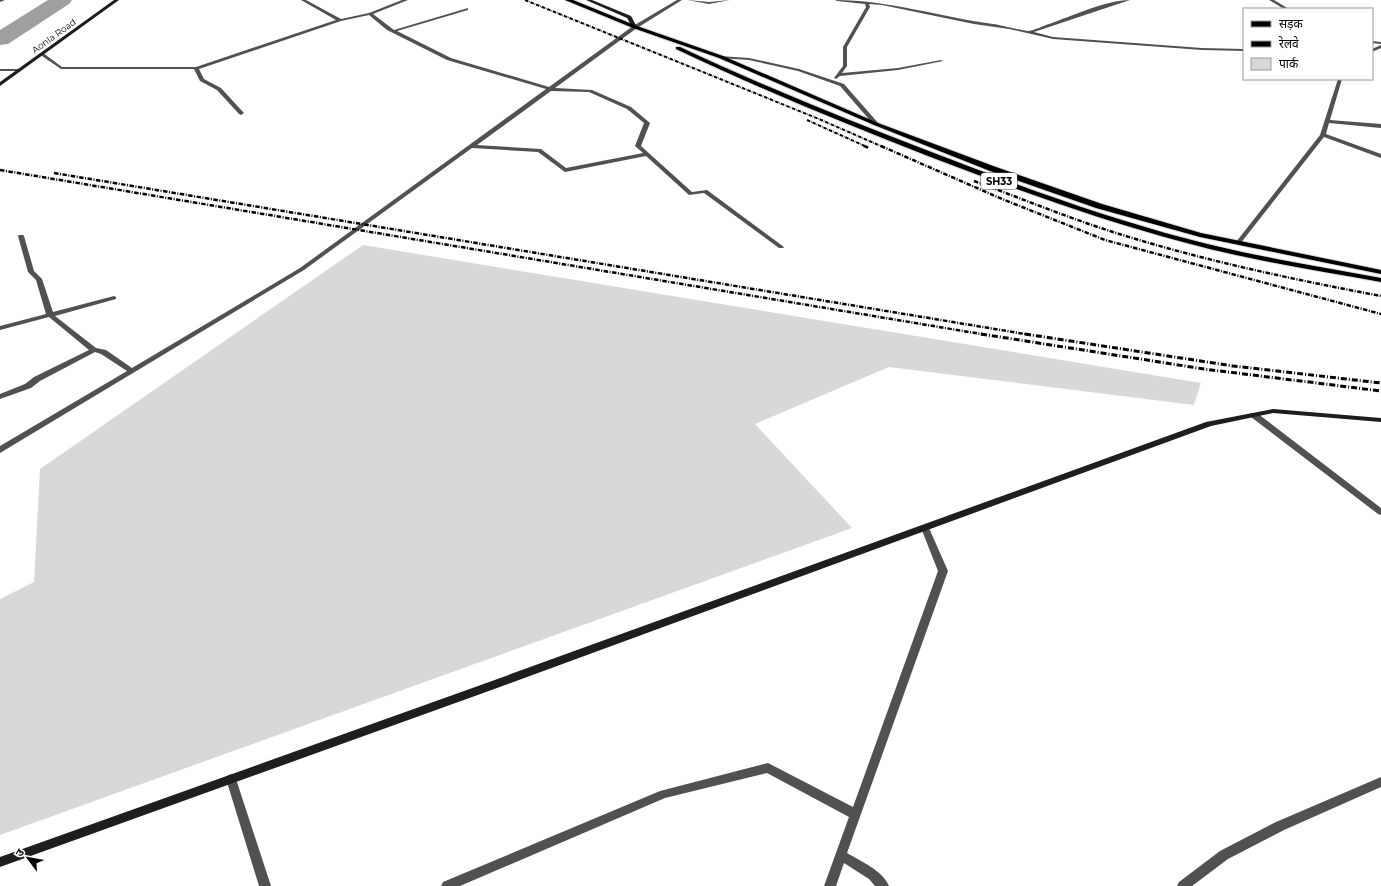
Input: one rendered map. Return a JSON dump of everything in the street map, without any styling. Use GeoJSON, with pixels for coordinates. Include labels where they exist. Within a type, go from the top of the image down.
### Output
{"type":"FeatureCollection","features":[{"type":"Feature","properties":{"kind":"main road"},"geometry":{"type":"LineString","coordinates":[[568,0],[635,27]]}},
{"type":"Feature","properties":{"kind":"main road","name":"SH33"},"geometry":{"type":"LineString","coordinates":[[635,27],[721,57],[876,124],[993,169],[1099,206],[1200,235],[1381,272]]}},
{"type":"Feature","properties":{"kind":"main road","name":"SH33"},"geometry":{"type":"LineString","coordinates":[[635,27],[703,60],[798,101],[980,174],[1056,202],[1188,241],[1289,263],[1381,280]]}},
{"type":"Feature","properties":{"kind":"street","name":"Aonla Road"},"geometry":{"type":"LineString","coordinates":[[0,84],[117,0]]}},
{"type":"Feature","properties":{"kind":"street"},"geometry":{"type":"LineString","coordinates":[[303,0],[340,20]]}},
{"type":"Feature","properties":{"kind":"street"},"geometry":{"type":"LineString","coordinates":[[41,54],[61,68],[196,68],[340,20],[370,14],[406,0]]}},
{"type":"Feature","properties":{"kind":"street"},"geometry":{"type":"LineString","coordinates":[[588,0],[629,17],[635,27]]}},
{"type":"Feature","properties":{"kind":"street"},"geometry":{"type":"LineString","coordinates":[[0,450],[302,269],[635,27],[680,0]]}},
{"type":"Feature","properties":{"kind":"street"},"geometry":{"type":"LineString","coordinates":[[689,0],[709,3],[728,0]]}},
{"type":"Feature","properties":{"kind":"street"},"geometry":{"type":"LineString","coordinates":[[837,0],[866,2],[1030,32],[1053,38],[1202,49],[1243,50]]}},
{"type":"Feature","properties":{"kind":"street"},"geometry":{"type":"LineString","coordinates":[[1030,32],[1105,6],[1128,0]]}},
{"type":"Feature","properties":{"kind":"street"},"geometry":{"type":"LineString","coordinates":[[1271,0],[1285,8]]}},
{"type":"Feature","properties":{"kind":"street"},"geometry":{"type":"LineString","coordinates":[[833,82],[845,66],[845,47],[865,14],[868,7],[866,2]]}},
{"type":"Feature","properties":{"kind":"street"},"geometry":{"type":"LineString","coordinates":[[394,32],[466,9]]}},
{"type":"Feature","properties":{"kind":"street"},"geometry":{"type":"LineString","coordinates":[[370,14],[394,32],[450,59],[526,80],[550,89],[590,91],[629,108],[647,123],[638,146],[646,154],[691,194],[705,191],[780,246]]}},
{"type":"Feature","properties":{"kind":"street"},"geometry":{"type":"LineString","coordinates":[[1373,50],[1381,44]]}},
{"type":"Feature","properties":{"kind":"street"},"geometry":{"type":"LineString","coordinates":[[721,57],[749,59],[799,70],[842,85],[876,124]]}},
{"type":"Feature","properties":{"kind":"street"},"geometry":{"type":"LineString","coordinates":[[838,75],[898,69],[941,61]]}},
{"type":"Feature","properties":{"kind":"street"},"geometry":{"type":"LineString","coordinates":[[196,68],[202,80],[219,89],[241,113]]}},
{"type":"Feature","properties":{"kind":"street"},"geometry":{"type":"LineString","coordinates":[[0,70],[19,70]]}},
{"type":"Feature","properties":{"kind":"street"},"geometry":{"type":"LineString","coordinates":[[1238,243],[1323,135],[1340,80]]}},
{"type":"Feature","properties":{"kind":"street"},"geometry":{"type":"LineString","coordinates":[[1327,121],[1381,126]]}},
{"type":"Feature","properties":{"kind":"street"},"geometry":{"type":"LineString","coordinates":[[1323,135],[1381,156]]}},
{"type":"Feature","properties":{"kind":"street"},"geometry":{"type":"LineString","coordinates":[[471,146],[539,150],[565,170],[646,154]]}},
{"type":"Feature","properties":{"kind":"street"},"geometry":{"type":"LineString","coordinates":[[21,236],[31,272],[39,279],[50,315],[94,350],[103,352],[132,371]]}},
{"type":"Feature","properties":{"kind":"street"},"geometry":{"type":"LineString","coordinates":[[0,328],[114,298]]}},
{"type":"Feature","properties":{"kind":"street"},"geometry":{"type":"LineString","coordinates":[[0,397],[28,386],[37,379],[94,350]]}},
{"type":"Feature","properties":{"kind":"street"},"geometry":{"type":"LineString","coordinates":[[0,862],[1209,424],[1273,411],[1381,420]]}},
{"type":"Feature","properties":{"kind":"street"},"geometry":{"type":"LineString","coordinates":[[1254,415],[1381,512]]}},
{"type":"Feature","properties":{"kind":"street"},"geometry":{"type":"LineString","coordinates":[[830,886],[943,571],[925,528]]}},
{"type":"Feature","properties":{"kind":"street"},"geometry":{"type":"LineString","coordinates":[[447,886],[664,794],[768,768],[855,814]]}},
{"type":"Feature","properties":{"kind":"street"},"geometry":{"type":"LineString","coordinates":[[231,779],[266,886]]}},
{"type":"Feature","properties":{"kind":"street"},"geometry":{"type":"LineString","coordinates":[[1183,886],[1224,855],[1280,826],[1381,782]]}},
{"type":"Feature","properties":{"kind":"street"},"geometry":{"type":"LineString","coordinates":[[842,856],[873,875],[884,886]]}},
{"type":"Feature","properties":{"kind":"green space"},"geometry":{"type":"Polygon","coordinates":[[[363,245],[1201,383],[1194,405],[889,367],[755,424],[852,528],[0,835],[0,599],[34,582],[40,469],[363,245]]]}},
{"type":"Feature","properties":{"kind":"waterway"},"geometry":{"type":"LineString","coordinates":[[0,39],[62,0]]}},
{"type":"Feature","properties":{"kind":"railway"},"geometry":{"type":"LineString","coordinates":[[525,0],[819,119],[883,147]]}},
{"type":"Feature","properties":{"kind":"railway"},"geometry":{"type":"LineString","coordinates":[[807,120],[867,147]]}},
{"type":"Feature","properties":{"kind":"railway"},"geometry":{"type":"LineString","coordinates":[[864,146],[869,148]]}},
{"type":"Feature","properties":{"kind":"railway"},"geometry":{"type":"LineString","coordinates":[[881,146],[1002,199],[1105,240],[1381,314]]}},
{"type":"Feature","properties":{"kind":"railway"},"geometry":{"type":"LineString","coordinates":[[0,170],[981,334]]}},
{"type":"Feature","properties":{"kind":"railway"},"geometry":{"type":"LineString","coordinates":[[54,173],[1031,335]]}},
{"type":"Feature","properties":{"kind":"railway"},"geometry":{"type":"LineString","coordinates":[[974,181],[1078,220],[1146,242],[1246,268],[1381,296]]}},
{"type":"Feature","properties":{"kind":"railway"},"geometry":{"type":"LineString","coordinates":[[981,334],[1204,369],[1381,391]]}},
{"type":"Feature","properties":{"kind":"railway"},"geometry":{"type":"LineString","coordinates":[[981,334],[987,335]]}},
{"type":"Feature","properties":{"kind":"railway"},"geometry":{"type":"LineString","coordinates":[[1025,334],[1233,366],[1381,383]]}}]}
